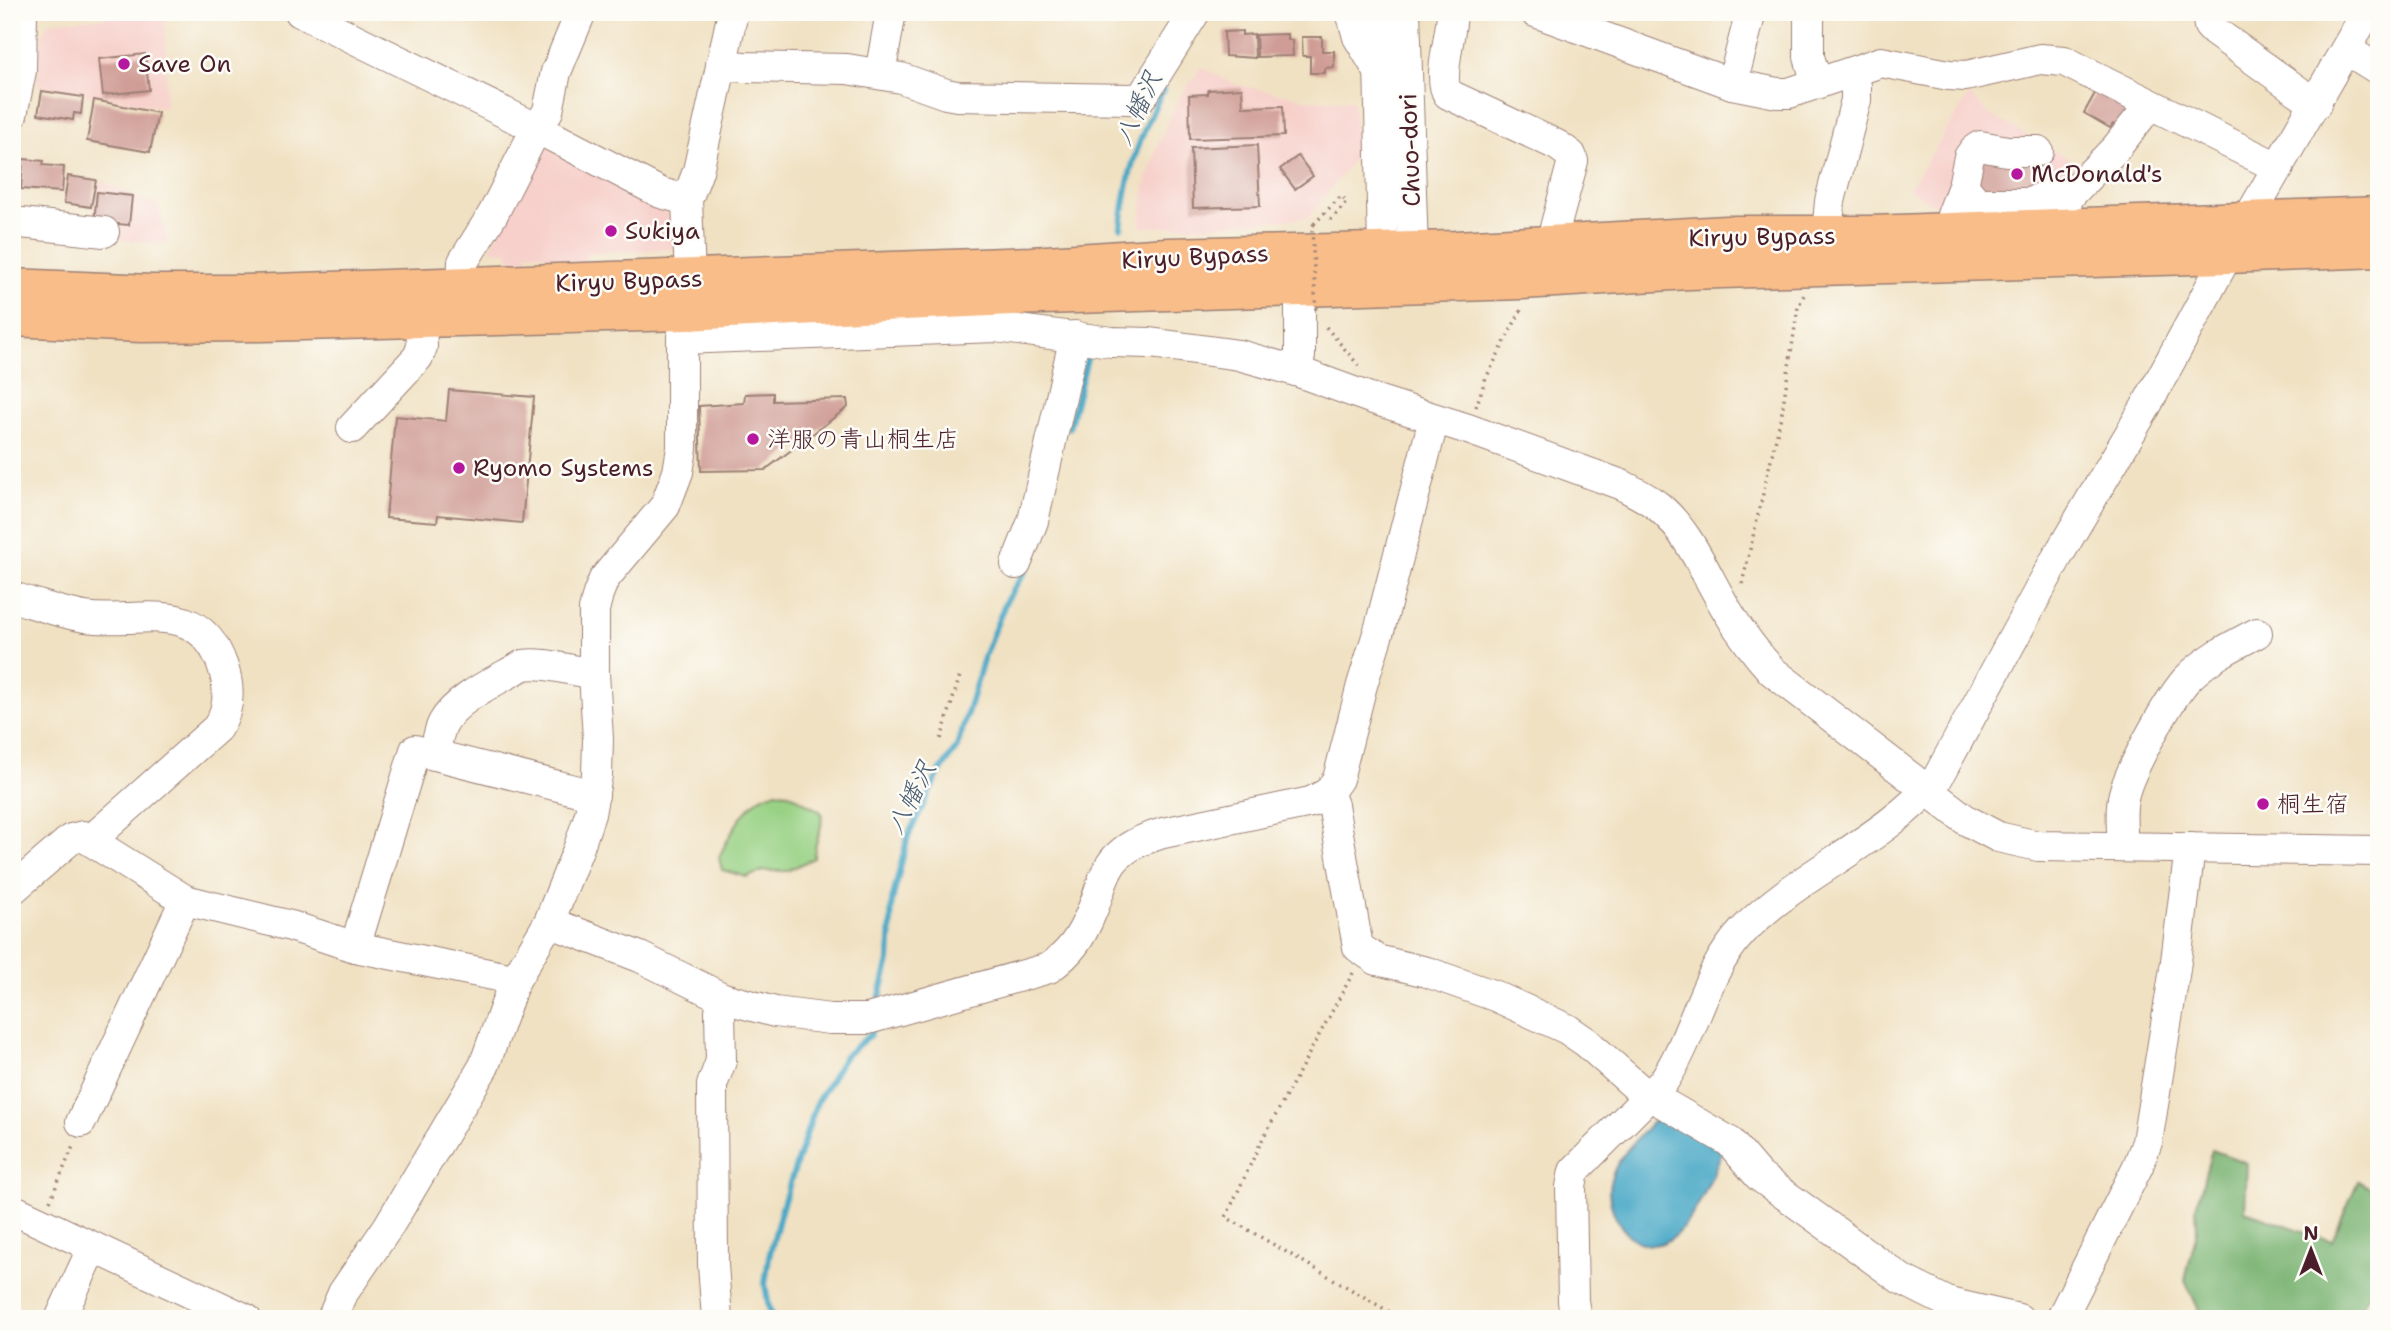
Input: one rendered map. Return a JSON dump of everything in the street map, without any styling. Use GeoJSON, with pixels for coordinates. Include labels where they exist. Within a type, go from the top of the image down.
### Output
{"type":"FeatureCollection","features":[{"type":"Feature","properties":{"kind":"highway","name":"Kiryu Bypass"},"geometry":{"type":"LineString","coordinates":[[12,288],[178,294],[462,287],[686,310],[1031,266],[1168,257],[1398,262],[1556,245],[1727,236],[1826,235],[2069,210],[2248,221],[2379,216]]}},
{"type":"Feature","properties":{"kind":"highway","name":"Kiryu Bypass"},"geometry":{"type":"LineString","coordinates":[[12,317],[141,323],[421,319],[1300,287],[1398,262],[1522,281],[1729,268],[2379,248]]}},
{"type":"Feature","properties":{"kind":"street"},"geometry":{"type":"LineString","coordinates":[[300,12],[662,193],[687,200]]}},
{"type":"Feature","properties":{"kind":"street"},"geometry":{"type":"LineString","coordinates":[[462,287],[463,262],[493,214],[548,111],[556,72],[581,12]]}},
{"type":"Feature","properties":{"kind":"street"},"geometry":{"type":"LineString","coordinates":[[332,1319],[343,1293],[388,1227],[484,1066],[514,982],[549,922],[579,847],[594,795],[598,740],[594,610],[598,594],[613,566],[665,506],[678,472],[682,447],[687,200],[698,171],[733,12]]}},
{"type":"Feature","properties":{"kind":"street"},"geometry":{"type":"LineString","coordinates":[[880,74],[891,12]]}},
{"type":"Feature","properties":{"kind":"street"},"geometry":{"type":"LineString","coordinates":[[721,65],[847,69],[880,74],[957,96],[1140,98],[1195,12]]}},
{"type":"Feature","properties":{"kind":"street"},"geometry":{"type":"LineString","coordinates":[[1351,12],[1358,37],[1380,73]]}},
{"type":"Feature","properties":{"kind":"street"},"geometry":{"type":"LineString","coordinates":[[1378,12],[1380,73],[1398,262]]}},
{"type":"Feature","properties":{"kind":"street","name":"Chuo-dori"},"geometry":{"type":"LineString","coordinates":[[1398,262],[1405,12]]}},
{"type":"Feature","properties":{"kind":"street"},"geometry":{"type":"LineString","coordinates":[[1452,12],[1443,76],[1443,87],[1448,94],[1557,145],[1572,155],[1573,161],[1555,228],[1556,245]]}},
{"type":"Feature","properties":{"kind":"street"},"geometry":{"type":"LineString","coordinates":[[1535,12],[1603,23],[1732,83],[1777,93],[1789,93],[1881,62],[1966,76],[2040,59],[2053,59],[2076,66],[2279,168]]}},
{"type":"Feature","properties":{"kind":"street"},"geometry":{"type":"LineString","coordinates":[[1732,83],[1751,12]]}},
{"type":"Feature","properties":{"kind":"street"},"geometry":{"type":"LineString","coordinates":[[1808,12],[1809,57],[1817,83]]}},
{"type":"Feature","properties":{"kind":"street"},"geometry":{"type":"LineString","coordinates":[[2212,12],[2208,19],[2209,26],[2214,31],[2316,104]]}},
{"type":"Feature","properties":{"kind":"street"},"geometry":{"type":"LineString","coordinates":[[1576,1319],[1573,1301],[1571,1199],[1574,1171],[1651,1096],[1674,1066],[1718,966],[1742,933],[1780,899],[1911,808],[1937,779],[2056,559],[2145,408],[2228,254],[2367,12]]}},
{"type":"Feature","properties":{"kind":"street"},"geometry":{"type":"LineString","coordinates":[[12,115],[21,71],[25,14]]}},
{"type":"Feature","properties":{"kind":"street"},"geometry":{"type":"LineString","coordinates":[[2347,50],[2379,71]]}},
{"type":"Feature","properties":{"kind":"street"},"geometry":{"type":"LineString","coordinates":[[1826,235],[1830,201],[1856,100],[1853,72]]}},
{"type":"Feature","properties":{"kind":"street"},"geometry":{"type":"LineString","coordinates":[[1963,186],[1975,200],[1982,203],[2030,203],[2051,192],[2069,210],[2150,105]]}},
{"type":"Feature","properties":{"kind":"street"},"geometry":{"type":"LineString","coordinates":[[1952,215],[1963,186],[1969,157],[1980,146],[2007,151],[2038,151]]}},
{"type":"Feature","properties":{"kind":"street"},"geometry":{"type":"LineString","coordinates":[[12,222],[104,232]]}},
{"type":"Feature","properties":{"kind":"street"},"geometry":{"type":"LineString","coordinates":[[1296,371],[1300,356],[1300,287]]}},
{"type":"Feature","properties":{"kind":"street"},"geometry":{"type":"LineString","coordinates":[[686,310],[995,327],[1239,355],[1296,371],[1622,485],[1659,507],[1681,531],[1729,615],[1751,648],[1772,671],[1966,820],[1998,836],[2018,843],[2068,847],[2379,851]]}},
{"type":"Feature","properties":{"kind":"street"},"geometry":{"type":"LineString","coordinates":[[352,428],[418,357],[422,347],[421,319]]}},
{"type":"Feature","properties":{"kind":"street"},"geometry":{"type":"LineString","coordinates":[[1016,564],[1033,522],[1086,338]]}},
{"type":"Feature","properties":{"kind":"street"},"geometry":{"type":"LineString","coordinates":[[549,922],[640,957],[723,998],[786,1014],[849,1021],[878,1017],[1049,968],[1067,955],[1079,937],[1112,864],[1118,856],[1143,839],[1300,805],[1328,793],[1338,779],[1434,419]]}},
{"type":"Feature","properties":{"kind":"street"},"geometry":{"type":"LineString","coordinates":[[12,597],[82,617],[114,619],[160,616],[187,623],[209,642],[219,657],[227,679],[228,705],[218,728],[91,840]]}},
{"type":"Feature","properties":{"kind":"street"},"geometry":{"type":"LineString","coordinates":[[2123,846],[2123,796],[2145,745],[2186,681],[2213,657],[2257,633]]}},
{"type":"Feature","properties":{"kind":"street"},"geometry":{"type":"LineString","coordinates":[[434,755],[443,723],[456,709],[468,698],[523,665],[533,663],[594,673]]}},
{"type":"Feature","properties":{"kind":"street"},"geometry":{"type":"LineString","coordinates":[[355,947],[415,750],[594,795]]}},
{"type":"Feature","properties":{"kind":"street"},"geometry":{"type":"LineString","coordinates":[[1328,793],[1333,805],[1358,947],[1377,960],[1427,972],[1495,996],[1546,1018],[1586,1042],[1639,1089],[1730,1142],[1759,1176],[1945,1311],[2019,1319]]}},
{"type":"Feature","properties":{"kind":"street"},"geometry":{"type":"LineString","coordinates":[[12,890],[71,839],[83,836],[185,900],[291,926],[355,947],[503,977],[514,982]]}},
{"type":"Feature","properties":{"kind":"street"},"geometry":{"type":"LineString","coordinates":[[2061,1319],[2147,1142],[2175,969],[2190,848]]}},
{"type":"Feature","properties":{"kind":"street"},"geometry":{"type":"LineString","coordinates":[[81,1122],[185,900]]}},
{"type":"Feature","properties":{"kind":"street"},"geometry":{"type":"LineString","coordinates":[[717,1319],[713,1265],[712,1084],[721,1061],[720,1011],[723,998]]}},
{"type":"Feature","properties":{"kind":"street"},"geometry":{"type":"LineString","coordinates":[[12,1209],[246,1319]]}},
{"type":"Feature","properties":{"kind":"street"},"geometry":{"type":"LineString","coordinates":[[60,1319],[93,1247]]}},
{"type":"Feature","properties":{"kind":"path"},"geometry":{"type":"LineString","coordinates":[[1326,224],[1347,202],[1341,196],[1312,227],[1315,311],[1362,370]]}},
{"type":"Feature","properties":{"kind":"path"},"geometry":{"type":"LineString","coordinates":[[1729,615],[1738,600],[1768,477],[1782,412],[1798,307],[1804,295]]}},
{"type":"Feature","properties":{"kind":"path"},"geometry":{"type":"LineString","coordinates":[[1468,429],[1485,380],[1514,323]]}},
{"type":"Feature","properties":{"kind":"path"},"geometry":{"type":"LineString","coordinates":[[941,740],[961,672]]}},
{"type":"Feature","properties":{"kind":"path"},"geometry":{"type":"LineString","coordinates":[[1358,947],[1356,965],[1345,989],[1261,1142],[1226,1217],[1402,1319]]}},
{"type":"Feature","properties":{"kind":"path"},"geometry":{"type":"LineString","coordinates":[[50,1201],[80,1131],[81,1122]]}},
{"type":"Feature","properties":{"kind":"shaded area"},"geometry":{"type":"Polygon","coordinates":[[[165,12],[166,108],[37,85],[42,33],[50,22],[165,12]]]}},
{"type":"Feature","properties":{"kind":"shaded area"},"geometry":{"type":"Polygon","coordinates":[[[1201,67],[1234,84],[1311,100],[1353,100],[1356,156],[1308,218],[1201,226],[1140,227],[1145,186],[1158,145],[1178,100],[1201,67]]]}},
{"type":"Feature","properties":{"kind":"shaded area"},"geometry":{"type":"Polygon","coordinates":[[[1969,95],[1990,115],[2086,168],[2057,200],[1940,208],[1909,189],[1969,95]]]}},
{"type":"Feature","properties":{"kind":"shaded area"},"geometry":{"type":"Polygon","coordinates":[[[541,144],[661,205],[674,223],[675,249],[586,253],[585,263],[543,264],[543,253],[528,253],[527,264],[510,265],[509,251],[490,250],[541,144]]]}},
{"type":"Feature","properties":{"kind":"shaded area"},"geometry":{"type":"Polygon","coordinates":[[[98,180],[158,206],[168,244],[103,238],[92,224],[98,180]]]}},
{"type":"Feature","properties":{"kind":"green space"},"geometry":{"type":"Polygon","coordinates":[[[776,792],[789,793],[821,812],[814,858],[787,871],[763,871],[747,877],[722,870],[719,857],[742,817],[757,800],[776,792]]]}},
{"type":"Feature","properties":{"kind":"green space"},"geometry":{"type":"Polygon","coordinates":[[[2212,1150],[2247,1163],[2245,1211],[2332,1241],[2358,1181],[2379,1193],[2379,1278],[2354,1319],[2203,1319],[2185,1280],[2197,1231],[2196,1207],[2212,1150]]]}},
{"type":"Feature","properties":{"kind":"water"},"geometry":{"type":"Polygon","coordinates":[[[1658,1117],[1724,1147],[1693,1213],[1675,1235],[1665,1242],[1653,1245],[1641,1243],[1622,1228],[1611,1205],[1609,1193],[1610,1182],[1618,1164],[1658,1117]]]}},
{"type":"Feature","properties":{"kind":"building"},"geometry":{"type":"Polygon","coordinates":[[[1242,31],[1242,35],[1254,34],[1255,58],[1225,56],[1224,32],[1242,31]]]}},
{"type":"Feature","properties":{"kind":"building"},"geometry":{"type":"Polygon","coordinates":[[[1287,34],[1287,40],[1292,40],[1293,56],[1257,57],[1256,35],[1287,34]]]}},
{"type":"Feature","properties":{"kind":"building"},"geometry":{"type":"Polygon","coordinates":[[[1302,37],[1322,37],[1322,51],[1334,51],[1334,67],[1325,68],[1325,73],[1310,73],[1310,56],[1303,56],[1302,37]]]}},
{"type":"Feature","properties":{"kind":"building"},"geometry":{"type":"Polygon","coordinates":[[[145,54],[149,90],[103,95],[99,59],[145,54]]]}},
{"type":"Feature","properties":{"kind":"building"},"geometry":{"type":"Polygon","coordinates":[[[1242,88],[1243,107],[1283,106],[1284,136],[1190,139],[1189,95],[1208,94],[1208,90],[1242,88]]]}},
{"type":"Feature","properties":{"kind":"building"},"geometry":{"type":"Polygon","coordinates":[[[2098,88],[2132,108],[2121,128],[2113,124],[2110,128],[2084,113],[2098,88]]]}},
{"type":"Feature","properties":{"kind":"building"},"geometry":{"type":"Polygon","coordinates":[[[42,91],[83,97],[81,114],[74,113],[73,120],[38,114],[42,91]]]}},
{"type":"Feature","properties":{"kind":"building"},"geometry":{"type":"Polygon","coordinates":[[[94,100],[158,113],[150,152],[87,141],[94,100]]]}},
{"type":"Feature","properties":{"kind":"building"},"geometry":{"type":"Polygon","coordinates":[[[1257,145],[1260,206],[1193,208],[1191,148],[1257,145]]]}},
{"type":"Feature","properties":{"kind":"building"},"geometry":{"type":"Polygon","coordinates":[[[1298,156],[1313,176],[1295,189],[1280,169],[1298,156]]]}},
{"type":"Feature","properties":{"kind":"building"},"geometry":{"type":"Polygon","coordinates":[[[2032,157],[2033,195],[1976,190],[1980,158],[2032,157]]]}},
{"type":"Feature","properties":{"kind":"building"},"geometry":{"type":"Polygon","coordinates":[[[23,159],[64,167],[62,192],[21,189],[23,159]]]}},
{"type":"Feature","properties":{"kind":"building"},"geometry":{"type":"Polygon","coordinates":[[[68,176],[96,180],[91,207],[64,203],[68,176]]]}},
{"type":"Feature","properties":{"kind":"building"},"geometry":{"type":"Polygon","coordinates":[[[97,192],[132,196],[129,225],[94,222],[97,192]]]}},
{"type":"Feature","properties":{"kind":"building","name":"Ryomo Systems"},"geometry":{"type":"Polygon","coordinates":[[[449,390],[534,397],[522,523],[438,515],[437,522],[386,518],[395,416],[446,421],[449,390]]]}},
{"type":"Feature","properties":{"kind":"building","name":"洋服の青山桐生店"},"geometry":{"type":"Polygon","coordinates":[[[773,393],[773,401],[847,399],[848,407],[765,470],[701,471],[699,406],[744,403],[745,394],[773,393]]]}},
{"type":"Feature","properties":{"kind":"waterway","name":"八幡沢"},"geometry":{"type":"LineString","coordinates":[[1121,227],[1135,156],[1163,90]]}},
{"type":"Feature","properties":{"kind":"waterway","name":"八幡沢"},"geometry":{"type":"LineString","coordinates":[[1069,428],[1090,347]]}},
{"type":"Feature","properties":{"kind":"waterway","name":"八幡沢"},"geometry":{"type":"LineString","coordinates":[[877,1007],[889,961],[892,901],[908,836],[938,775],[957,747],[985,654],[1006,601],[1025,572]]}},
{"type":"Feature","properties":{"kind":"waterway","name":"八幡沢"},"geometry":{"type":"LineString","coordinates":[[774,1319],[769,1308],[765,1284],[769,1257],[782,1207],[817,1102],[845,1056],[870,1035],[872,1027]]}},
{"type":"Feature","properties":{"kind":"place","name":"Save On"},"geometry":{"type":"Point","coordinates":[124,64]}},
{"type":"Feature","properties":{"kind":"place","name":"McDonald's"},"geometry":{"type":"Point","coordinates":[2017,174]}},
{"type":"Feature","properties":{"kind":"place","name":"Sukiya"},"geometry":{"type":"Point","coordinates":[611,231]}},
{"type":"Feature","properties":{"kind":"place","name":"洋服の青山桐生店"},"geometry":{"type":"Point","coordinates":[753,439]}},
{"type":"Feature","properties":{"kind":"place","name":"Ryomo Systems"},"geometry":{"type":"Point","coordinates":[459,468]}},
{"type":"Feature","properties":{"kind":"place","name":"桐生宿"},"geometry":{"type":"Point","coordinates":[2263,804]}}]}
